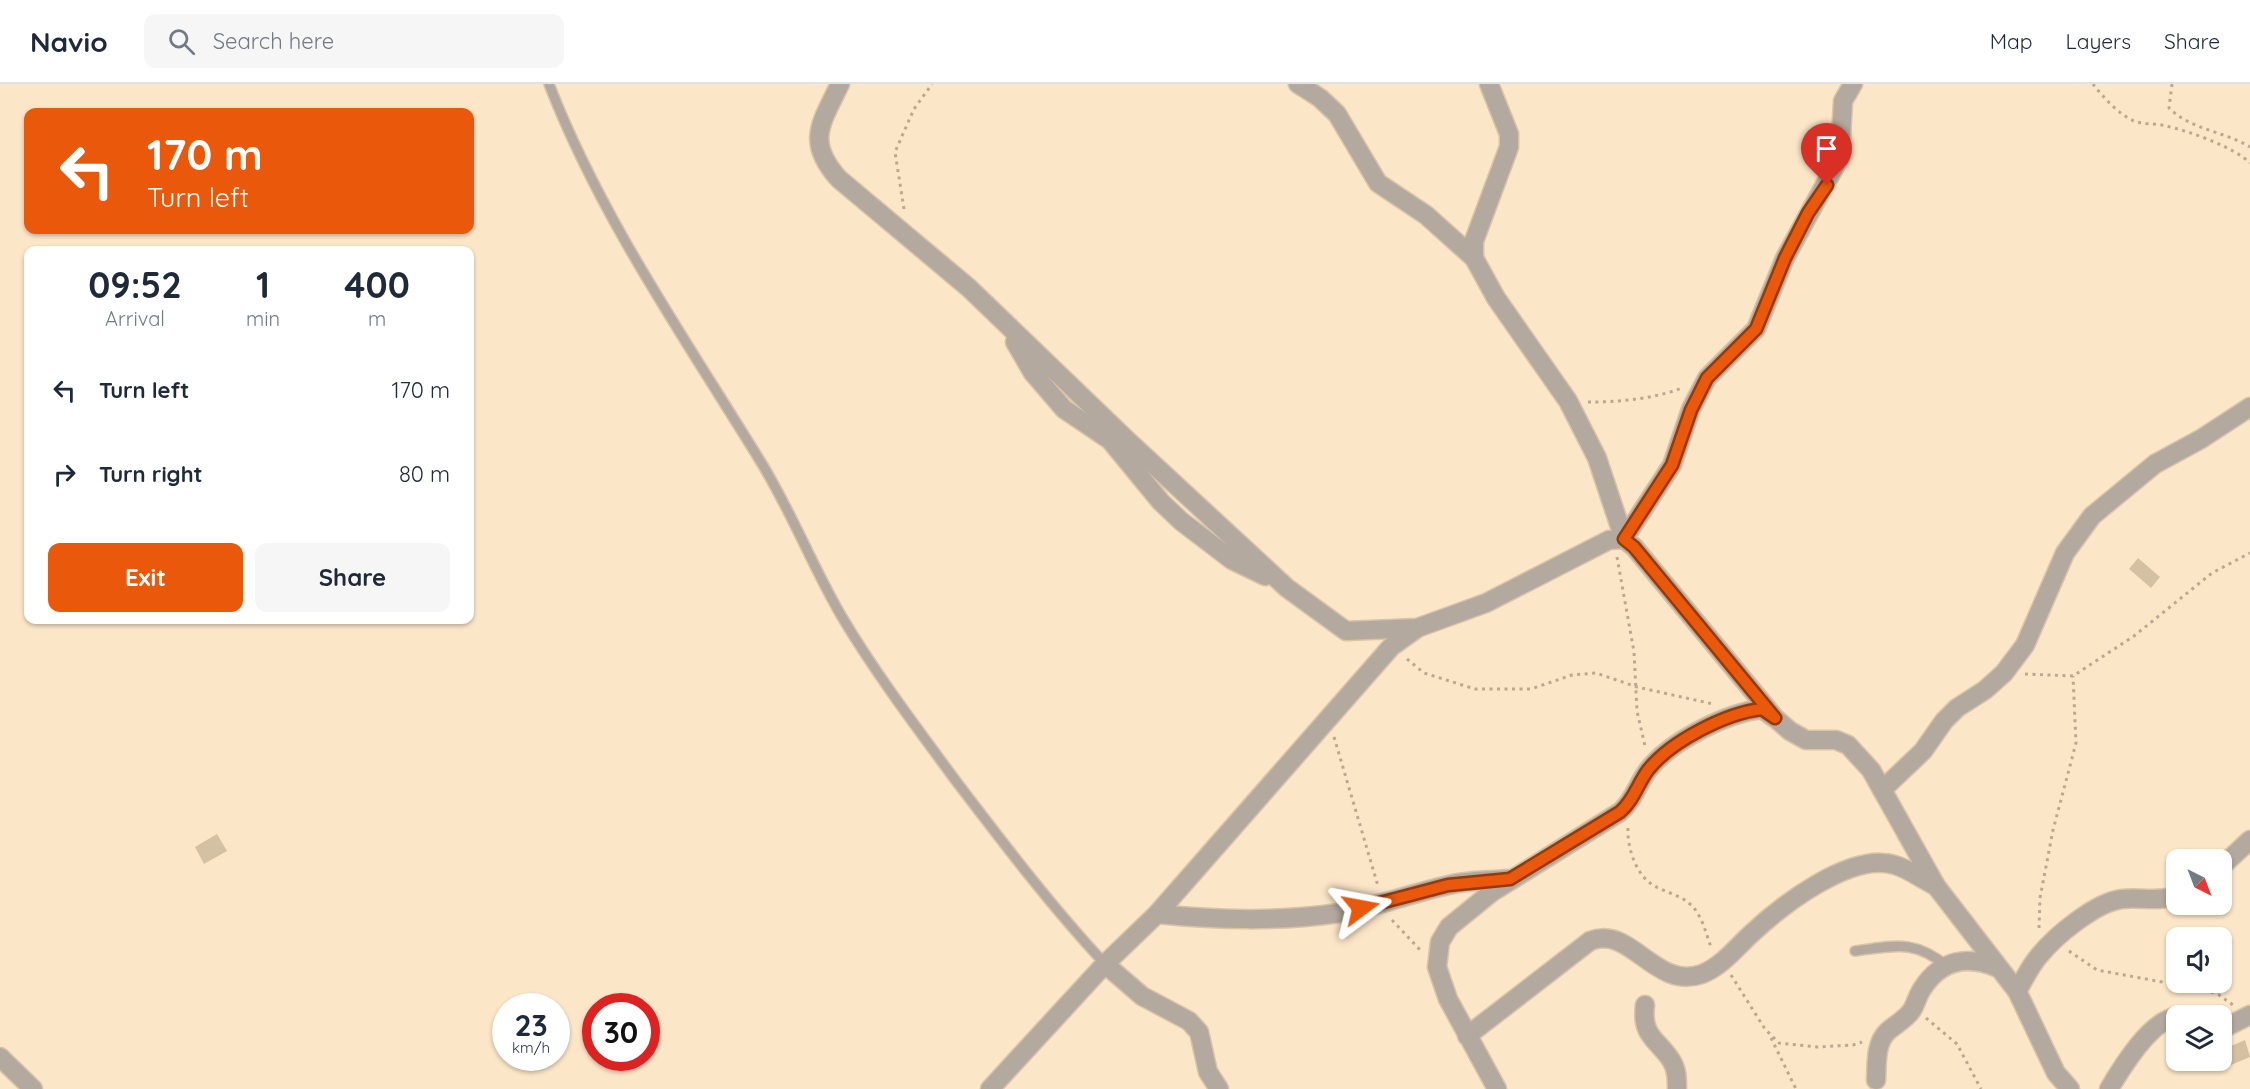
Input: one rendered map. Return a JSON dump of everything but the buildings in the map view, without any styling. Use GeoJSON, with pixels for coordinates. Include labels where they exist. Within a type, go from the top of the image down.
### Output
{"type":"FeatureCollection","features":[{"type":"Feature","properties":{"kind":"street"},"geometry":{"type":"LineString","coordinates":[[840,84],[819,133],[818,149],[825,163],[839,179],[969,288],[1287,588],[1346,631],[1391,647]]}},
{"type":"Feature","properties":{"kind":"street"},"geometry":{"type":"LineString","coordinates":[[1298,84],[1320,98],[1337,114],[1378,183],[1426,215],[1474,258],[1496,298],[1568,401],[1597,458],[1617,540]]}},
{"type":"Feature","properties":{"kind":"street"},"geometry":{"type":"LineString","coordinates":[[1474,258],[1474,241],[1509,147],[1509,134],[1489,84]]}},
{"type":"Feature","properties":{"kind":"street"},"geometry":{"type":"LineString","coordinates":[[990,1089],[1105,964],[1157,914],[1391,647],[1417,628],[1486,603],[1617,540],[1672,465],[1691,410],[1707,378],[1756,329],[1785,258],[1840,157],[1840,113],[1843,101],[1853,84]]}},
{"type":"Feature","properties":{"kind":"street"},"geometry":{"type":"LineString","coordinates":[[1882,790],[1923,751],[1944,721],[1957,708],[1985,690],[2004,673],[2025,645],[2065,553],[2092,516],[2155,464],[2201,439],[2250,406]]}},
{"type":"Feature","properties":{"kind":"street"},"geometry":{"type":"LineString","coordinates":[[1617,540],[1634,547],[1775,718]]}},
{"type":"Feature","properties":{"kind":"street"},"geometry":{"type":"LineString","coordinates":[[1346,631],[1417,628]]}},
{"type":"Feature","properties":{"kind":"street"},"geometry":{"type":"LineString","coordinates":[[1497,1089],[1448,999],[1437,967],[1440,942],[1449,927],[1510,879],[1607,821],[1631,802],[1650,768],[1694,735],[1721,720],[1744,711],[1762,709],[1790,731],[1806,740],[1836,740],[1848,745],[1871,770],[1936,886],[2017,991],[2056,1073],[2070,1089]]}},
{"type":"Feature","properties":{"kind":"street"},"geometry":{"type":"LineString","coordinates":[[2232,857],[2250,840]]}},
{"type":"Feature","properties":{"kind":"street"},"geometry":{"type":"LineString","coordinates":[[1467,1036],[1590,941],[1599,937],[1613,938],[1671,974],[1689,977],[1717,966],[1793,897],[1840,872],[1867,865],[1894,864],[1936,886]]}},
{"type":"Feature","properties":{"kind":"street"},"geometry":{"type":"LineString","coordinates":[[1157,914],[1213,920],[1259,920],[1339,913],[1448,885],[1510,879]]}},
{"type":"Feature","properties":{"kind":"street"},"geometry":{"type":"LineString","coordinates":[[2017,991],[2038,956],[2107,902],[2124,899],[2166,898]]}},
{"type":"Feature","properties":{"kind":"street"},"geometry":{"type":"LineString","coordinates":[[1876,1080],[1879,1048],[1887,1032],[1904,1019],[1933,975],[1947,966],[1962,961],[1980,960],[2000,969]]}},
{"type":"Feature","properties":{"kind":"street"},"geometry":{"type":"LineString","coordinates":[[1105,964],[1142,996],[1189,1021],[1199,1032],[1208,1072],[1219,1089]]}},
{"type":"Feature","properties":{"kind":"street"},"geometry":{"type":"LineString","coordinates":[[1645,1005],[1645,1026],[1652,1039],[1671,1060],[1676,1070],[1677,1089]]}},
{"type":"Feature","properties":{"kind":"street"},"geometry":{"type":"LineString","coordinates":[[2232,1024],[2247,1017]]}},
{"type":"Feature","properties":{"kind":"street"},"geometry":{"type":"LineString","coordinates":[[2109,1089],[2122,1068],[2154,1029],[2166,1020]]}},
{"type":"Feature","properties":{"kind":"street"},"geometry":{"type":"LineString","coordinates":[[0,1057],[33,1089]]}},
{"type":"Feature","properties":{"kind":"lane"},"geometry":{"type":"LineString","coordinates":[[549,84],[566,127],[609,212],[656,293],[761,462],[842,616],[928,743],[981,814],[1048,900],[1105,964]]}},
{"type":"Feature","properties":{"kind":"lane"},"geometry":{"type":"LineString","coordinates":[[1855,951],[1890,946],[1917,947],[1930,952],[1947,966]]}},
{"type":"Feature","properties":{"kind":"path"},"geometry":{"type":"LineString","coordinates":[[907,235],[895,152],[914,109],[932,84]]}},
{"type":"Feature","properties":{"kind":"path"},"geometry":{"type":"LineString","coordinates":[[2093,84],[2123,114],[2134,121],[2166,126],[2208,141],[2234,152],[2250,163]]}},
{"type":"Feature","properties":{"kind":"path"},"geometry":{"type":"LineString","coordinates":[[2172,84],[2169,108],[2177,116],[2195,126],[2250,147]]}},
{"type":"Feature","properties":{"kind":"path"},"geometry":{"type":"LineString","coordinates":[[1568,401],[1613,402],[1666,394],[1707,378]]}},
{"type":"Feature","properties":{"kind":"path"},"geometry":{"type":"LineString","coordinates":[[1617,540],[1634,652],[1637,711],[1650,768]]}},
{"type":"Feature","properties":{"kind":"path"},"geometry":{"type":"LineString","coordinates":[[2004,673],[2073,676],[2134,636],[2212,573],[2250,553]]}},
{"type":"Feature","properties":{"kind":"path"},"geometry":{"type":"LineString","coordinates":[[1391,647],[1424,673],[1475,689],[1531,689],[1572,675],[1596,673],[1636,687],[1744,711]]}},
{"type":"Feature","properties":{"kind":"path"},"geometry":{"type":"LineString","coordinates":[[2038,956],[2040,898],[2053,830],[2076,743],[2073,676]]}},
{"type":"Feature","properties":{"kind":"path"},"geometry":{"type":"LineString","coordinates":[[1329,718],[1364,846],[1383,903],[1406,938],[1437,967]]}},
{"type":"Feature","properties":{"kind":"path"},"geometry":{"type":"LineString","coordinates":[[1631,802],[1629,847],[1642,875],[1650,883],[1690,903],[1696,911],[1717,966],[1734,977],[1771,1037],[1796,1089]]}},
{"type":"Feature","properties":{"kind":"path"},"geometry":{"type":"LineString","coordinates":[[2056,940],[2097,970],[2219,995],[2228,999],[2247,1017]]}},
{"type":"Feature","properties":{"kind":"path"},"geometry":{"type":"LineString","coordinates":[[1916,1002],[1928,1020],[1957,1044],[1981,1089]]}},
{"type":"Feature","properties":{"kind":"path"},"geometry":{"type":"LineString","coordinates":[[1771,1037],[1779,1042],[1835,1047],[1853,1045],[1887,1032]]}},
{"type":"Feature","properties":{"kind":"route"},"geometry":{"type":"LineString","coordinates":[[1361,908],[1468,881],[1510,879],[1620,812],[1631,802],[1650,768],[1694,735],[1721,720],[1744,711],[1762,709],[1775,718],[1634,547],[1624,539],[1672,465],[1691,410],[1707,378],[1756,329],[1785,258],[1808,213],[1827,185]]}}]}
